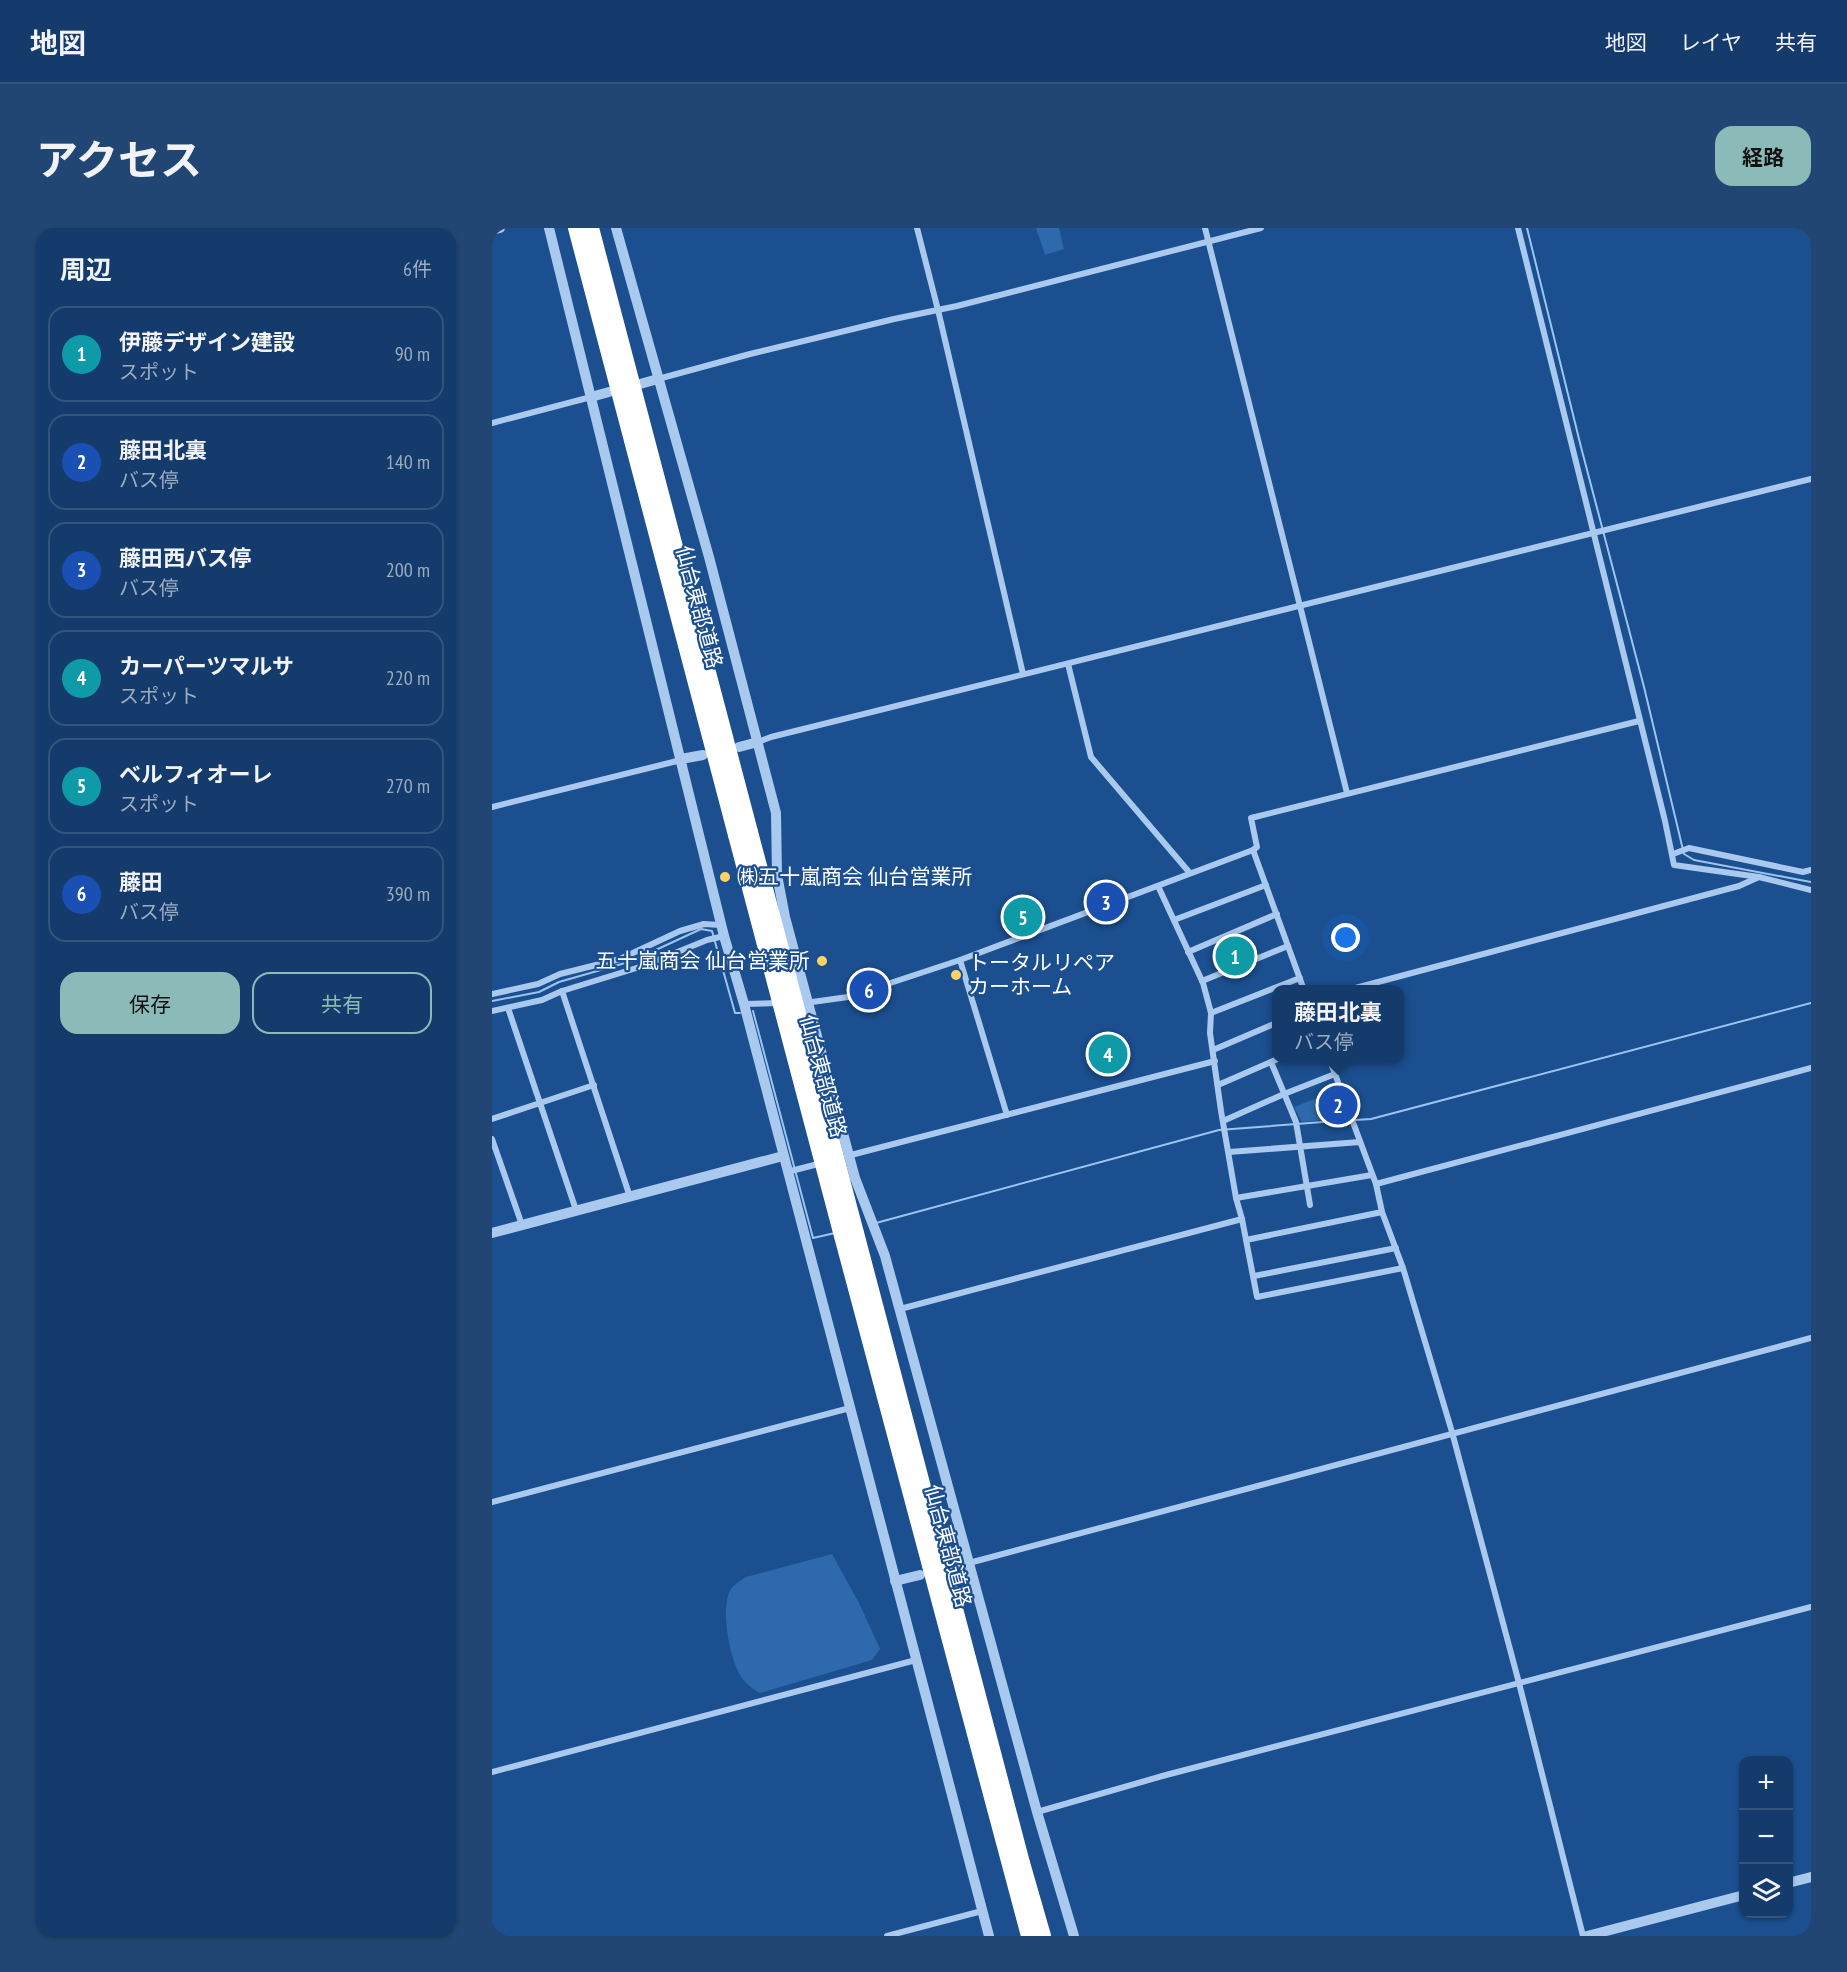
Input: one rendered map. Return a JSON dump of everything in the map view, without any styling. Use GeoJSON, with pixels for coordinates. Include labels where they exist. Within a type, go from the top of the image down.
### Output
{"type":"FeatureCollection","features":[{"type":"Feature","properties":{"kind":"highway","name":"仙台東部道路"},"geometry":{"type":"LineString","coordinates":[[576,228],[743,833],[1029,1936]]}},
{"type":"Feature","properties":{"kind":"highway","name":"仙台東部道路"},"geometry":{"type":"LineString","coordinates":[[591,228],[743,833]]}},
{"type":"Feature","properties":{"kind":"highway","name":"仙台東部道路"},"geometry":{"type":"LineString","coordinates":[[849,1235],[1043,1936]]}},
{"type":"Feature","properties":{"kind":"street"},"geometry":{"type":"LineString","coordinates":[[492,230],[500,228]]}},
{"type":"Feature","properties":{"kind":"street"},"geometry":{"type":"LineString","coordinates":[[549,228],[722,932],[744,1004],[783,1156],[793,1170],[850,1408],[989,1936]]}},
{"type":"Feature","properties":{"kind":"street"},"geometry":{"type":"LineString","coordinates":[[616,228],[712,567],[776,813],[777,874],[785,917],[855,1179],[885,1256],[1037,1812],[1074,1936]]}},
{"type":"Feature","properties":{"kind":"street"},"geometry":{"type":"LineString","coordinates":[[916,228],[938,310],[1023,674]]}},
{"type":"Feature","properties":{"kind":"street"},"geometry":{"type":"LineString","coordinates":[[1205,228],[1347,793]]}},
{"type":"Feature","properties":{"kind":"street"},"geometry":{"type":"LineString","coordinates":[[640,384],[750,354],[938,310],[1261,228]]}},
{"type":"Feature","properties":{"kind":"street"},"geometry":{"type":"LineString","coordinates":[[1518,228],[1596,532],[1639,721],[1675,853],[1674,865],[1759,878],[1811,890]]}},
{"type":"Feature","properties":{"kind":"street"},"geometry":{"type":"LineString","coordinates":[[492,423],[609,392]]}},
{"type":"Feature","properties":{"kind":"street"},"geometry":{"type":"LineString","coordinates":[[739,747],[1023,674],[1811,479]]}},
{"type":"Feature","properties":{"kind":"street"},"geometry":{"type":"LineString","coordinates":[[1068,664],[1091,757],[1189,872]]}},
{"type":"Feature","properties":{"kind":"street"},"geometry":{"type":"LineString","coordinates":[[744,1004],[808,1003],[848,998],[960,960],[1252,850],[1257,847],[1251,818],[1639,721]]}},
{"type":"Feature","properties":{"kind":"street"},"geometry":{"type":"LineString","coordinates":[[492,807],[703,755]]}},
{"type":"Feature","properties":{"kind":"street"},"geometry":{"type":"LineString","coordinates":[[1675,853],[1687,849],[1811,872]]}},
{"type":"Feature","properties":{"kind":"street"},"geometry":{"type":"LineString","coordinates":[[1252,850],[1302,985]]}},
{"type":"Feature","properties":{"kind":"street"},"geometry":{"type":"LineString","coordinates":[[1367,985],[1739,886],[1759,878]]}},
{"type":"Feature","properties":{"kind":"street"},"geometry":{"type":"LineString","coordinates":[[1174,920],[1266,885]]}},
{"type":"Feature","properties":{"kind":"street"},"geometry":{"type":"LineString","coordinates":[[1158,886],[1202,981],[1211,1013],[1210,1033],[1223,1121],[1236,1198],[1257,1297],[1403,1268]]}},
{"type":"Feature","properties":{"kind":"street"},"geometry":{"type":"LineString","coordinates":[[1188,952],[1277,914]]}},
{"type":"Feature","properties":{"kind":"street"},"geometry":{"type":"LineString","coordinates":[[492,994],[538,984],[560,974],[620,958],[680,931],[704,924],[722,932]]}},
{"type":"Feature","properties":{"kind":"street"},"geometry":{"type":"LineString","coordinates":[[492,1011],[542,1000],[643,966],[722,932]]}},
{"type":"Feature","properties":{"kind":"street"},"geometry":{"type":"LineString","coordinates":[[1202,981],[1288,946]]}},
{"type":"Feature","properties":{"kind":"street"},"geometry":{"type":"LineString","coordinates":[[960,960],[1007,1115]]}},
{"type":"Feature","properties":{"kind":"street"},"geometry":{"type":"LineString","coordinates":[[1282,985],[1300,978]]}},
{"type":"Feature","properties":{"kind":"street"},"geometry":{"type":"LineString","coordinates":[[1211,1013],[1272,989]]}},
{"type":"Feature","properties":{"kind":"street"},"geometry":{"type":"LineString","coordinates":[[562,992],[630,1197]]}},
{"type":"Feature","properties":{"kind":"street"},"geometry":{"type":"LineString","coordinates":[[508,1008],[576,1210]]}},
{"type":"Feature","properties":{"kind":"street"},"geometry":{"type":"LineString","coordinates":[[1213,1050],[1272,1025]]}},
{"type":"Feature","properties":{"kind":"street"},"geometry":{"type":"LineString","coordinates":[[793,1170],[1215,1061]]}},
{"type":"Feature","properties":{"kind":"street"},"geometry":{"type":"LineString","coordinates":[[1218,1085],[1271,1062],[1296,1122],[1310,1205]]}},
{"type":"Feature","properties":{"kind":"street"},"geometry":{"type":"LineString","coordinates":[[1331,1063],[1376,1184],[1382,1212],[1403,1268],[1452,1432],[1585,1936],[1739,1895]]}},
{"type":"Feature","properties":{"kind":"street"},"geometry":{"type":"LineString","coordinates":[[1376,1184],[1811,1068]]}},
{"type":"Feature","properties":{"kind":"street"},"geometry":{"type":"LineString","coordinates":[[1223,1121],[1335,1074]]}},
{"type":"Feature","properties":{"kind":"street"},"geometry":{"type":"LineString","coordinates":[[492,1119],[594,1085]]}},
{"type":"Feature","properties":{"kind":"street"},"geometry":{"type":"LineString","coordinates":[[492,1140],[522,1225]]}},
{"type":"Feature","properties":{"kind":"street"},"geometry":{"type":"LineString","coordinates":[[1229,1152],[1360,1142]]}},
{"type":"Feature","properties":{"kind":"street"},"geometry":{"type":"LineString","coordinates":[[492,1233],[783,1156]]}},
{"type":"Feature","properties":{"kind":"street"},"geometry":{"type":"LineString","coordinates":[[1236,1198],[1372,1175]]}},
{"type":"Feature","properties":{"kind":"street"},"geometry":{"type":"LineString","coordinates":[[1246,1240],[1382,1212]]}},
{"type":"Feature","properties":{"kind":"street"},"geometry":{"type":"LineString","coordinates":[[900,1309],[1242,1219]]}},
{"type":"Feature","properties":{"kind":"street"},"geometry":{"type":"LineString","coordinates":[[1254,1276],[1396,1248]]}},
{"type":"Feature","properties":{"kind":"street"},"geometry":{"type":"LineString","coordinates":[[953,1567],[1811,1338]]}},
{"type":"Feature","properties":{"kind":"street"},"geometry":{"type":"LineString","coordinates":[[492,1502],[850,1408]]}},
{"type":"Feature","properties":{"kind":"street"},"geometry":{"type":"LineString","coordinates":[[895,1581],[920,1575]]}},
{"type":"Feature","properties":{"kind":"street"},"geometry":{"type":"LineString","coordinates":[[1037,1812],[1166,1775],[1811,1606]]}},
{"type":"Feature","properties":{"kind":"street"},"geometry":{"type":"LineString","coordinates":[[492,1772],[916,1660]]}},
{"type":"Feature","properties":{"kind":"street"},"geometry":{"type":"LineString","coordinates":[[1793,1882],[1811,1877]]}},
{"type":"Feature","properties":{"kind":"street"},"geometry":{"type":"LineString","coordinates":[[887,1936],[982,1911]]}},
{"type":"Feature","properties":{"kind":"shaded area"},"geometry":{"type":"Polygon","coordinates":[[[1036,228],[1059,228],[1064,249],[1045,255],[1036,228]]]}},
{"type":"Feature","properties":{"kind":"shaded area"},"geometry":{"type":"Polygon","coordinates":[[[1335,1091],[1344,1118],[1302,1122],[1294,1107],[1335,1091]]]}},
{"type":"Feature","properties":{"kind":"shaded area"},"geometry":{"type":"Polygon","coordinates":[[[832,1554],[859,1603],[880,1649],[872,1660],[760,1693],[744,1680],[734,1661],[726,1615],[729,1593],[746,1577],[832,1554]]]}},
{"type":"Feature","properties":{"kind":"waterway"},"geometry":{"type":"LineString","coordinates":[[1527,228],[1644,687],[1684,854],[1694,860],[1811,882]]}},
{"type":"Feature","properties":{"kind":"waterway"},"geometry":{"type":"LineString","coordinates":[[492,1001],[539,992],[559,982],[632,961],[701,929],[712,931],[735,1013],[740,1013]]}},
{"type":"Feature","properties":{"kind":"waterway"},"geometry":{"type":"LineString","coordinates":[[1355,1120],[1371,1119],[1811,1003]]}},
{"type":"Feature","properties":{"kind":"waterway"},"geometry":{"type":"LineString","coordinates":[[753,1011],[813,1238],[835,1233]]}},
{"type":"Feature","properties":{"kind":"waterway"},"geometry":{"type":"LineString","coordinates":[[876,1223],[1219,1130],[1349,1120]]}},
{"type":"Feature","properties":{"kind":"place","name":"㈱五十嵐商会 仙台営業所"},"geometry":{"type":"Point","coordinates":[725,877]}},
{"type":"Feature","properties":{"kind":"place","name":"藤田西バス停"},"geometry":{"type":"Point","coordinates":[1106,902]}},
{"type":"Feature","properties":{"kind":"place","name":"ベルフィオーレ"},"geometry":{"type":"Point","coordinates":[1023,917]}},
{"type":"Feature","properties":{"kind":"place","name":"伊藤デザイン建設"},"geometry":{"type":"Point","coordinates":[1235,956]}},
{"type":"Feature","properties":{"kind":"place","name":"五十嵐商会 仙台営業所"},"geometry":{"type":"Point","coordinates":[822,961]}},
{"type":"Feature","properties":{"kind":"place","name":"トータルリペア カーホーム"},"geometry":{"type":"Point","coordinates":[956,975]}},
{"type":"Feature","properties":{"kind":"place","name":"藤田"},"geometry":{"type":"Point","coordinates":[869,990]}},
{"type":"Feature","properties":{"kind":"place","name":"カーパーツマルサ"},"geometry":{"type":"Point","coordinates":[1108,1054]}},
{"type":"Feature","properties":{"kind":"place","name":"藤田北裏"},"geometry":{"type":"Point","coordinates":[1338,1105]}}]}
